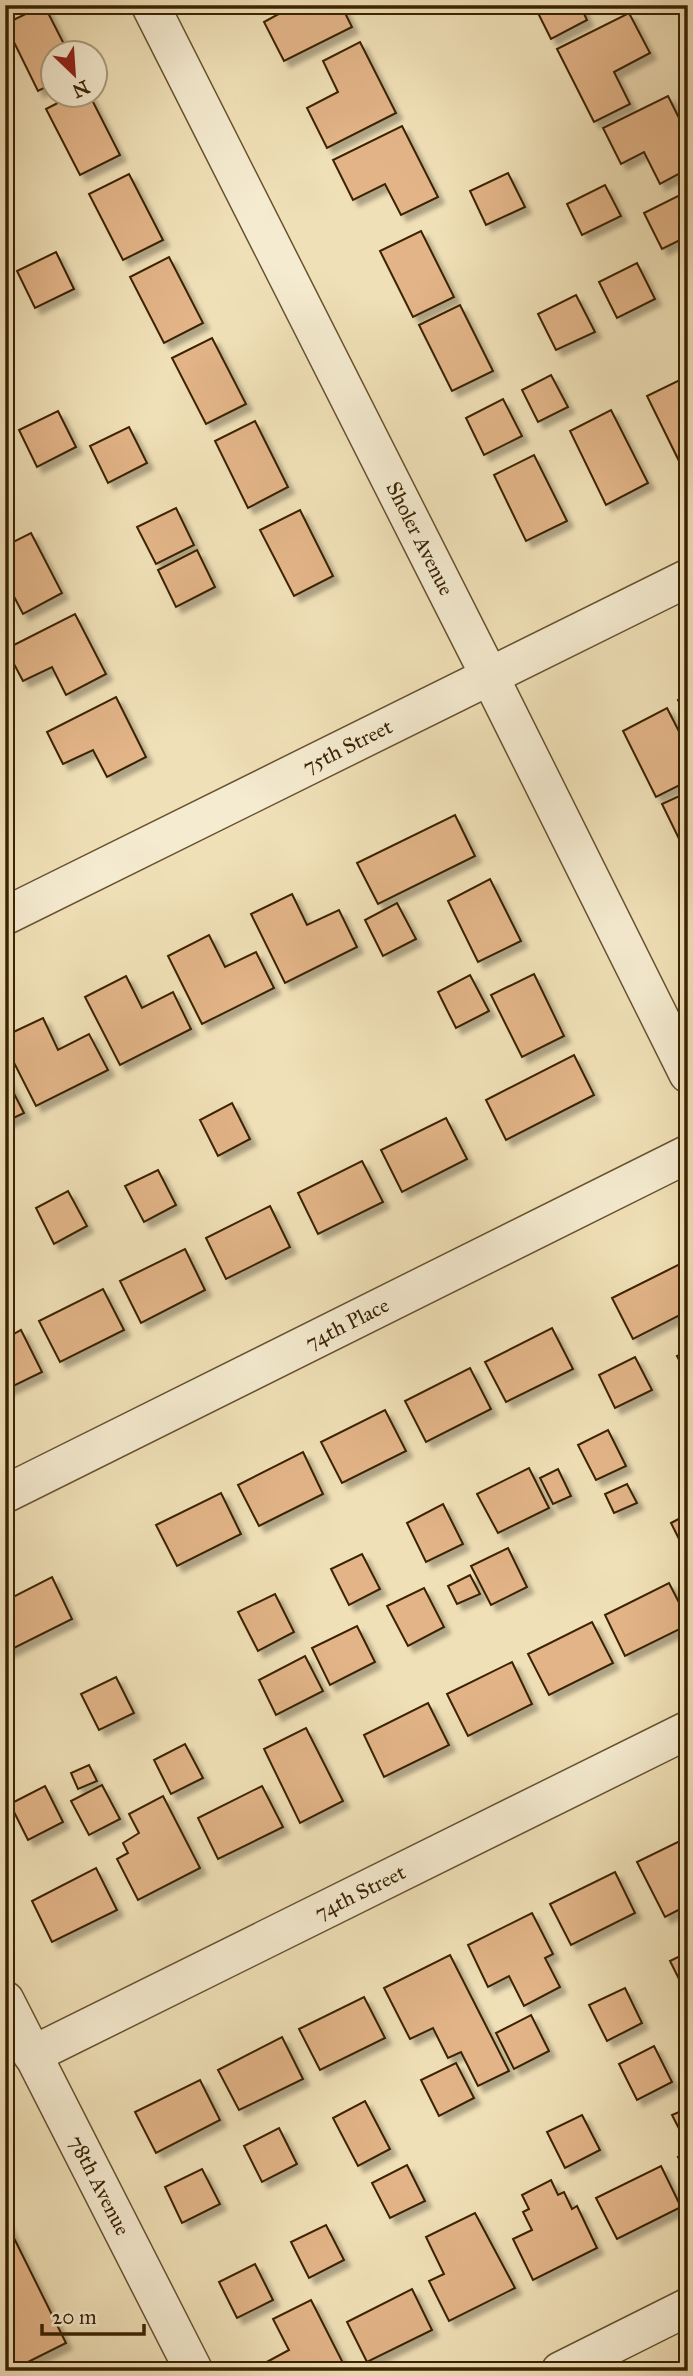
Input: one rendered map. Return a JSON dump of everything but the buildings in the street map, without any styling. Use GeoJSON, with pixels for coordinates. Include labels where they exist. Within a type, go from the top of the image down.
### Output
{"type":"FeatureCollection","features":[{"type":"Feature","properties":{"kind":"street","name":"Sholer Avenue"},"geometry":{"type":"LineString","coordinates":[[150,5],[688,1074]]}},
{"type":"Feature","properties":{"kind":"street","name":"75th Street"},"geometry":{"type":"LineString","coordinates":[[9,906],[490,677],[688,578]]}},
{"type":"Feature","properties":{"kind":"street","name":"74th Place"},"geometry":{"type":"LineString","coordinates":[[5,1494],[688,1154]]}},
{"type":"Feature","properties":{"kind":"street","name":"74th Street"},"geometry":{"type":"LineString","coordinates":[[32,2055],[688,1730]]}},
{"type":"Feature","properties":{"kind":"street","name":"78th Avenue"},"geometry":{"type":"LineString","coordinates":[[5,2000],[194,2371]]}},
{"type":"Feature","properties":{"kind":"street"},"geometry":{"type":"LineString","coordinates":[[560,2371],[688,2307]]}}]}
